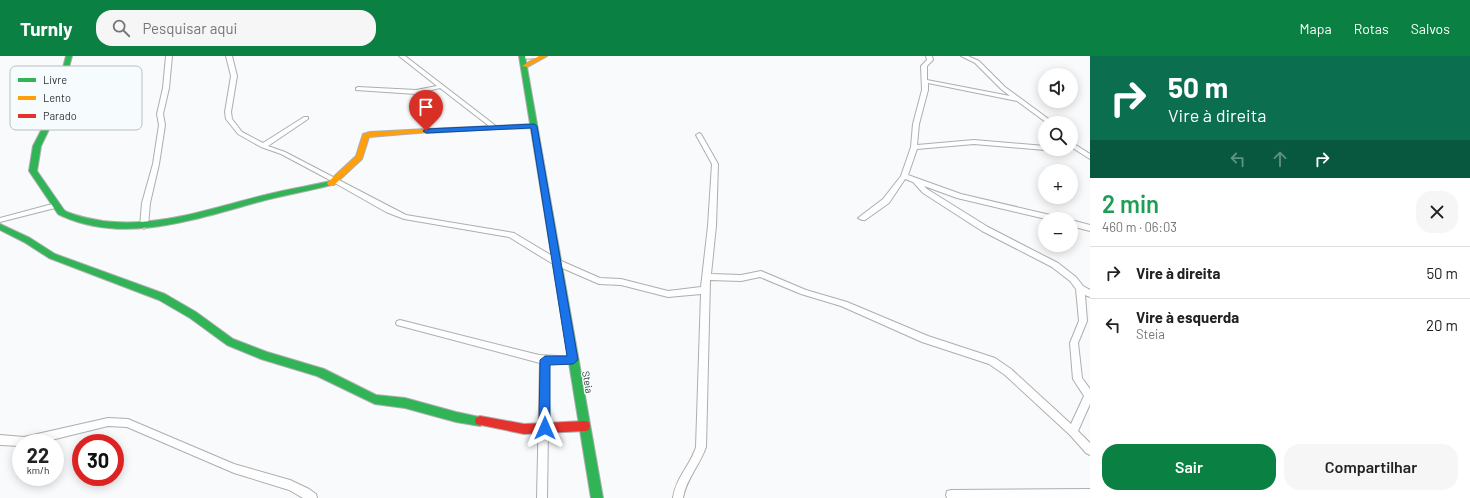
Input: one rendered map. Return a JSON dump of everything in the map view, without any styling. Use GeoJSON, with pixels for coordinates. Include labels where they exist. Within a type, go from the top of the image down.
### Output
{"type":"FeatureCollection","features":[{"type":"Feature","properties":{"kind":"street"},"geometry":{"type":"LineString","coordinates":[[66,66],[69,56]]}},
{"type":"Feature","properties":{"kind":"street"},"geometry":{"type":"LineString","coordinates":[[144,226],[146,203],[156,164],[162,125],[160,114],[166,88],[169,56]]}},
{"type":"Feature","properties":{"kind":"street"},"geometry":{"type":"LineString","coordinates":[[229,56],[234,76],[229,98],[229,119],[240,133],[263,146],[283,153],[389,210],[404,216],[511,235],[556,262],[595,280],[621,282],[663,293],[679,294],[705,290]]}},
{"type":"Feature","properties":{"kind":"street"},"geometry":{"type":"LineString","coordinates":[[402,56],[495,128]]}},
{"type":"Feature","properties":{"kind":"street"},"geometry":{"type":"LineString","coordinates":[[523,60],[538,56]]}},
{"type":"Feature","properties":{"kind":"street"},"geometry":{"type":"LineString","coordinates":[[523,60],[544,56]]}},
{"type":"Feature","properties":{"kind":"street"},"geometry":{"type":"LineString","coordinates":[[862,218],[886,201],[904,176],[914,147],[916,124],[925,90],[924,66],[930,60],[930,56]]}},
{"type":"Feature","properties":{"kind":"street"},"geometry":{"type":"LineString","coordinates":[[964,56],[976,62],[1003,88],[1042,116]]}},
{"type":"Feature","properties":{"kind":"street","name":"Steia"},"geometry":{"type":"LineString","coordinates":[[523,60],[597,498]]}},
{"type":"Feature","properties":{"kind":"street"},"geometry":{"type":"LineString","coordinates":[[924,81],[1020,100]]}},
{"type":"Feature","properties":{"kind":"street"},"geometry":{"type":"LineString","coordinates":[[358,89],[416,92],[442,86]]}},
{"type":"Feature","properties":{"kind":"street"},"geometry":{"type":"LineString","coordinates":[[263,146],[306,118]]}},
{"type":"Feature","properties":{"kind":"street"},"geometry":{"type":"LineString","coordinates":[[45,130],[37,146],[33,164],[33,172],[61,212],[67,216],[108,225],[144,226],[187,220],[266,197],[327,185],[336,181],[355,162],[359,157],[366,136],[370,134],[534,126]]}},
{"type":"Feature","properties":{"kind":"street"},"geometry":{"type":"LineString","coordinates":[[678,498],[678,490],[682,477],[696,460],[701,447],[705,290],[715,164],[699,135]]}},
{"type":"Feature","properties":{"kind":"street"},"geometry":{"type":"LineString","coordinates":[[914,147],[974,142],[1038,147]]}},
{"type":"Feature","properties":{"kind":"street"},"geometry":{"type":"LineString","coordinates":[[1078,149],[1088,155]]}},
{"type":"Feature","properties":{"kind":"street"},"geometry":{"type":"LineString","coordinates":[[904,176],[959,196],[1038,215]]}},
{"type":"Feature","properties":{"kind":"street"},"geometry":{"type":"LineString","coordinates":[[916,181],[925,191],[985,229],[1055,265],[1073,279],[1080,288],[1090,294]]}},
{"type":"Feature","properties":{"kind":"street"},"geometry":{"type":"LineString","coordinates":[[0,220],[56,204]]}},
{"type":"Feature","properties":{"kind":"street"},"geometry":{"type":"LineString","coordinates":[[1078,225],[1090,228]]}},
{"type":"Feature","properties":{"kind":"street"},"geometry":{"type":"LineString","coordinates":[[0,227],[27,240],[52,256],[162,297],[193,315],[230,342],[266,356],[320,372],[375,399],[405,403],[456,417],[524,429],[585,426]]}},
{"type":"Feature","properties":{"kind":"street"},"geometry":{"type":"LineString","coordinates":[[707,277],[740,278],[755,274],[767,276],[804,292],[844,304],[925,339],[992,361],[1008,372],[1073,432],[1090,450]]}},
{"type":"Feature","properties":{"kind":"street"},"geometry":{"type":"LineString","coordinates":[[1073,432],[1089,395],[1078,379],[1074,343],[1084,321],[1080,288]]}},
{"type":"Feature","properties":{"kind":"street"},"geometry":{"type":"LineString","coordinates":[[400,322],[545,360],[573,360]]}},
{"type":"Feature","properties":{"kind":"street"},"geometry":{"type":"LineString","coordinates":[[542,498],[545,428],[545,360]]}},
{"type":"Feature","properties":{"kind":"street"},"geometry":{"type":"LineString","coordinates":[[0,440],[24,442],[108,422],[128,423],[250,474],[278,480],[296,488],[312,498]]}},
{"type":"Feature","properties":{"kind":"street"},"geometry":{"type":"LineString","coordinates":[[951,495],[1090,494]]}},
{"type":"Feature","properties":{"kind":"traffic: fast"},"geometry":{"type":"LineString","coordinates":[[66,66],[69,56]]}},
{"type":"Feature","properties":{"kind":"traffic: fast"},"geometry":{"type":"LineString","coordinates":[[522,56],[597,498]]}},
{"type":"Feature","properties":{"kind":"traffic: fast"},"geometry":{"type":"LineString","coordinates":[[427,131],[495,128]]}},
{"type":"Feature","properties":{"kind":"traffic: fast"},"geometry":{"type":"LineString","coordinates":[[45,130],[37,146],[33,171],[61,212],[72,217],[93,222],[138,226],[160,224],[202,215],[266,197],[331,183]]}},
{"type":"Feature","properties":{"kind":"traffic: fast"},"geometry":{"type":"LineString","coordinates":[[0,227],[27,240],[52,256],[162,297],[193,315],[230,342],[265,356],[320,372],[375,399],[405,403],[456,417],[480,421]]}},
{"type":"Feature","properties":{"kind":"traffic: slow"},"geometry":{"type":"LineString","coordinates":[[525,66],[544,56]]}},
{"type":"Feature","properties":{"kind":"traffic: slow"},"geometry":{"type":"LineString","coordinates":[[331,183],[359,157],[366,136],[370,134],[427,131]]}},
{"type":"Feature","properties":{"kind":"traffic: jam"},"geometry":{"type":"LineString","coordinates":[[480,421],[524,429],[585,426]]}},
{"type":"Feature","properties":{"kind":"route"},"geometry":{"type":"LineString","coordinates":[[426,131],[534,126],[573,360],[545,360],[545,428]]}}]}
